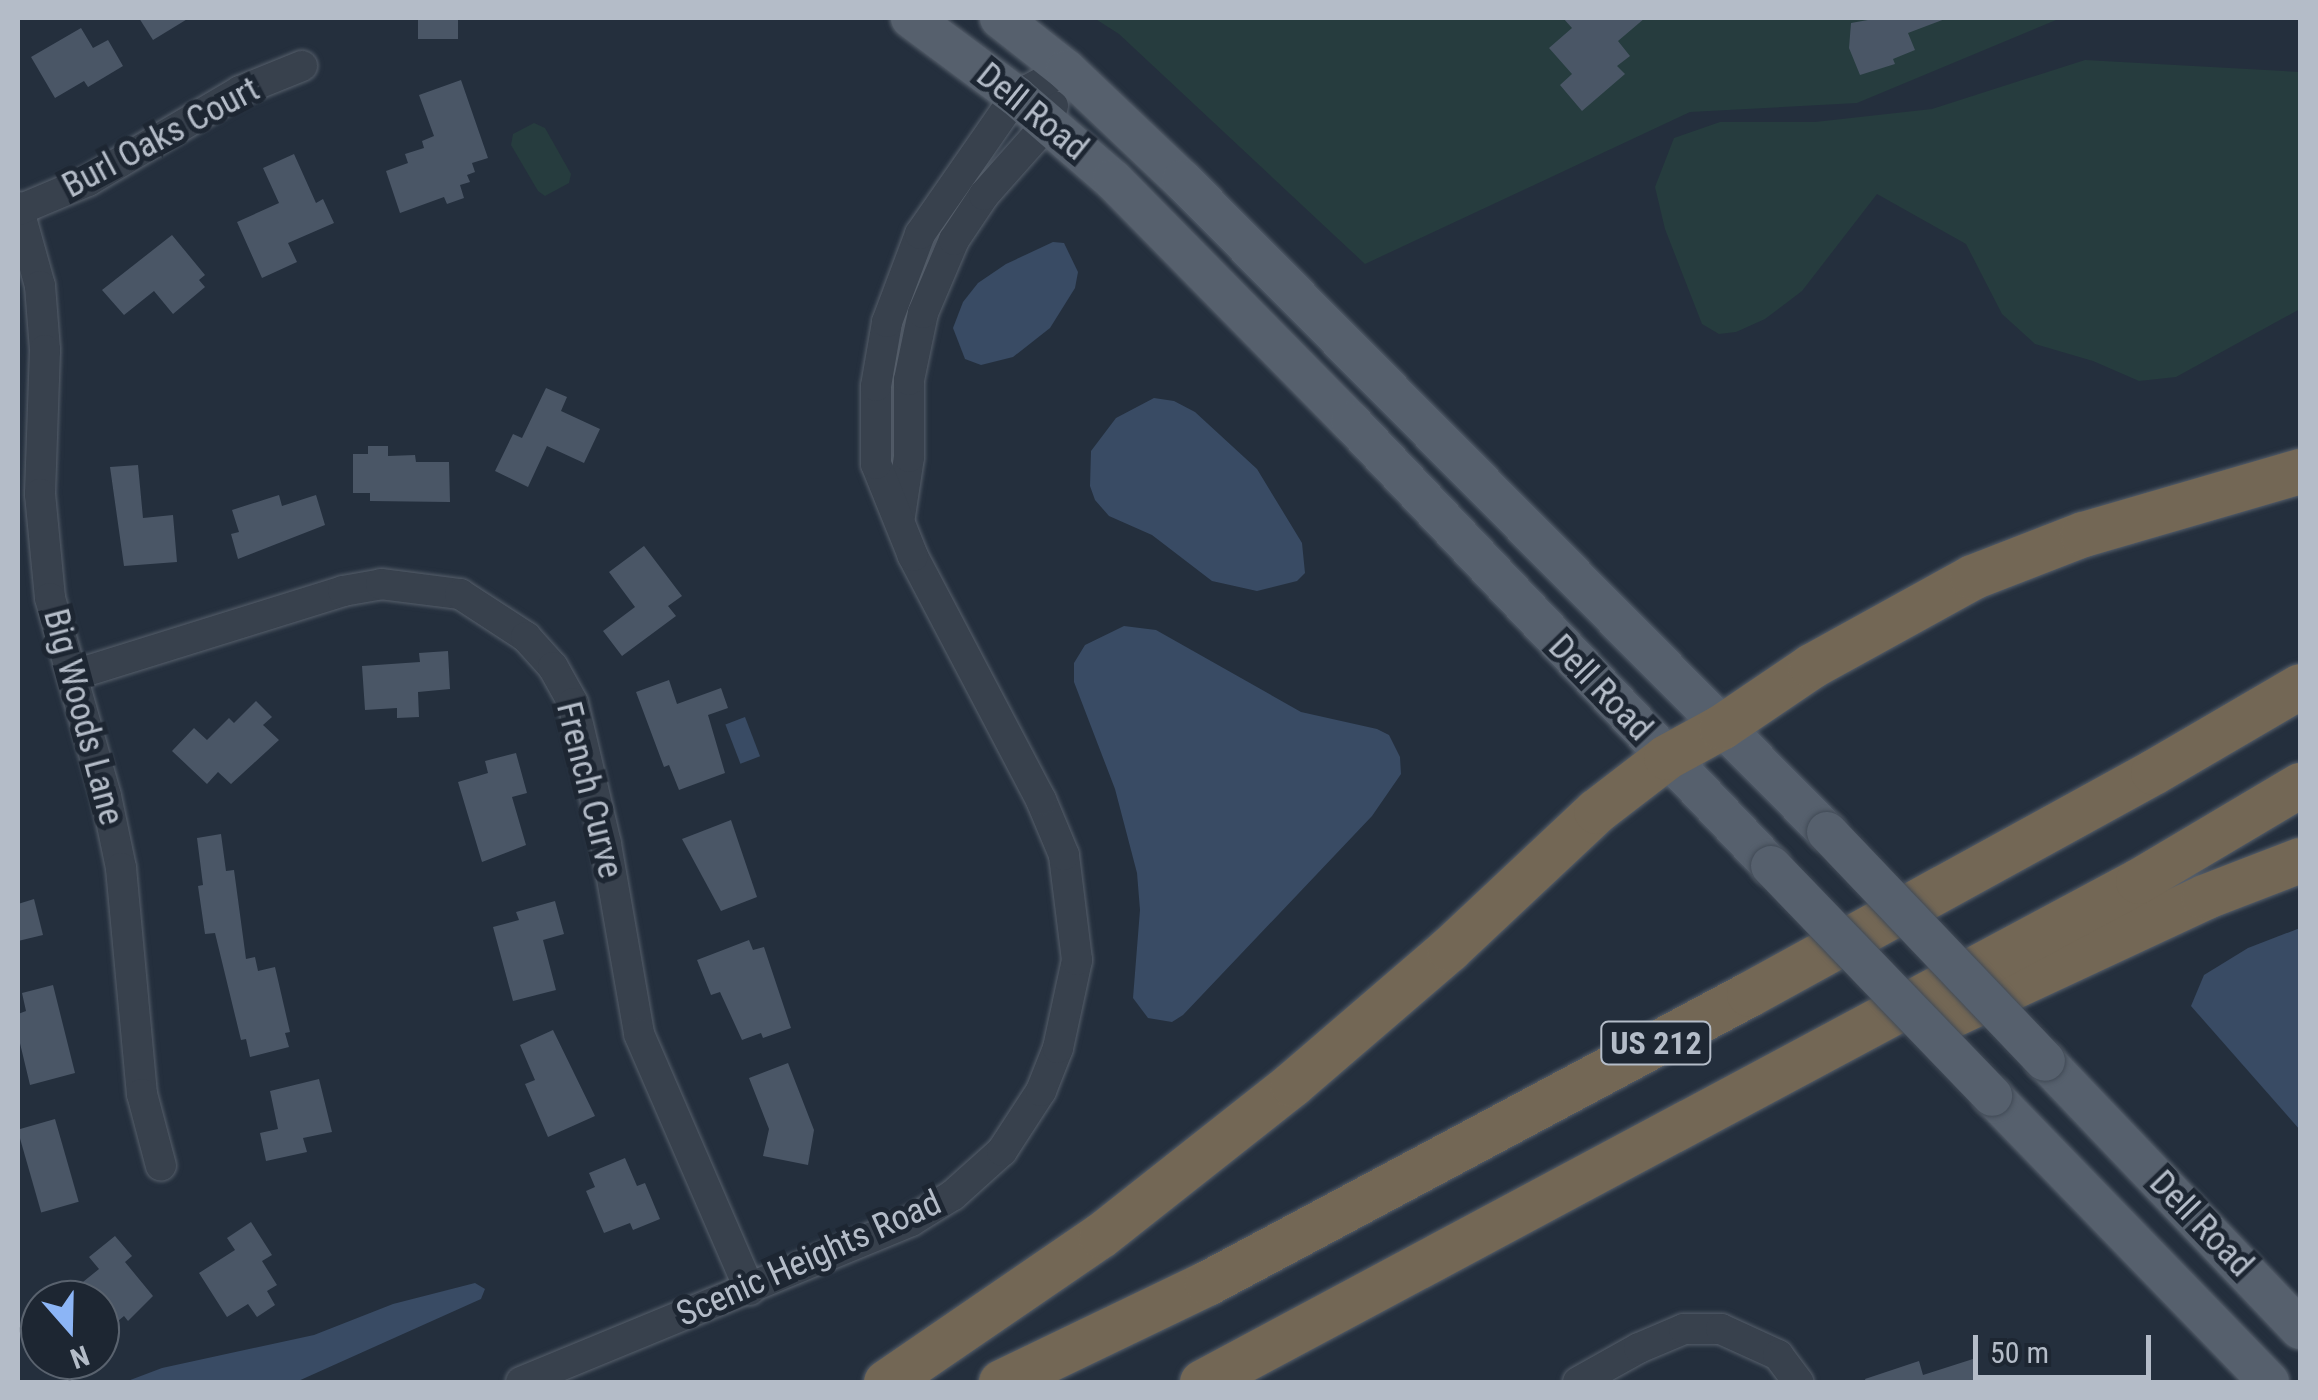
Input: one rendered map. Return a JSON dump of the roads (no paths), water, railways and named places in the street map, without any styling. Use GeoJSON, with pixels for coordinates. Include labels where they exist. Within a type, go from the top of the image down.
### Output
{"type":"FeatureCollection","features":[{"type":"Feature","properties":{"kind":"highway"},"geometry":{"type":"LineString","coordinates":[[886,1382],[1101,1235],[1292,1084],[1449,949],[1596,812],[1666,757],[1721,727],[1812,666],[1972,578],[2084,534],[2300,471]]}},
{"type":"Feature","properties":{"kind":"highway","name":"US 212"},"geometry":{"type":"LineString","coordinates":[[1001,1382],[1207,1283],[1732,1003],[2153,772],[2300,686]]}},
{"type":"Feature","properties":{"kind":"highway","name":"US 212"},"geometry":{"type":"LineString","coordinates":[[1202,1382],[2138,881],[2300,785]]}},
{"type":"Feature","properties":{"kind":"highway"},"geometry":{"type":"LineString","coordinates":[[1202,1382],[1418,1292],[1841,1067],[2204,898],[2300,860]]}},
{"type":"Feature","properties":{"kind":"main road","name":"Dell Road"},"geometry":{"type":"LineString","coordinates":[[911,18],[1016,96],[1113,180],[1351,422],[1666,757],[2269,1382]]}},
{"type":"Feature","properties":{"kind":"main road","name":"Dell Road"},"geometry":{"type":"LineString","coordinates":[[1000,18],[1066,70],[1182,180],[1827,832],[2300,1329]]}},
{"type":"Feature","properties":{"kind":"street","name":"Burl Oaks Court"},"geometry":{"type":"LineString","coordinates":[[18,208],[88,181],[240,90],[302,66]]}},
{"type":"Feature","properties":{"kind":"street","name":"Scenic Heights Road"},"geometry":{"type":"LineString","coordinates":[[521,1382],[911,1221],[980,1172],[1002,1150],[1041,1091],[1073,994],[1074,914],[1064,855],[1041,800],[913,556],[876,464],[876,386],[887,322],[920,234],[1016,96],[1066,70]]}},
{"type":"Feature","properties":{"kind":"street","name":"Scenic Heights Road"},"geometry":{"type":"LineString","coordinates":[[900,516],[909,457],[910,380],[924,314],[954,240],[984,195],[1048,122],[1066,70]]}},
{"type":"Feature","properties":{"kind":"street","name":"Big Woods Lane"},"geometry":{"type":"LineString","coordinates":[[18,208],[40,286],[44,350],[43,546],[50,598],[74,675],[121,868],[142,1094],[161,1166]]}},
{"type":"Feature","properties":{"kind":"street","name":"French Curve"},"geometry":{"type":"LineString","coordinates":[[74,675],[343,591],[381,584],[460,594],[494,612],[526,637],[553,667],[573,703],[606,844],[639,1034],[750,1290]]}},
{"type":"Feature","properties":{"kind":"street"},"geometry":{"type":"LineString","coordinates":[[1578,1382],[1639,1348],[1684,1330],[1721,1329],[1778,1354],[1798,1382]]}},
{"type":"Feature","properties":{"kind":"water"},"geometry":{"type":"Polygon","coordinates":[[[1053,242],[1064,243],[1078,272],[1075,288],[1050,328],[1013,357],[981,365],[965,359],[953,328],[963,302],[978,283],[1006,264],[1053,242]]]}},
{"type":"Feature","properties":{"kind":"water"},"geometry":{"type":"Polygon","coordinates":[[[1154,398],[1174,401],[1195,412],[1257,469],[1302,543],[1305,573],[1297,581],[1257,591],[1212,581],[1152,535],[1109,516],[1095,500],[1090,486],[1091,451],[1116,418],[1154,398]]]}},
{"type":"Feature","properties":{"kind":"water"},"geometry":{"type":"Polygon","coordinates":[[[1124,626],[1156,630],[1301,712],[1377,729],[1389,735],[1400,757],[1401,774],[1372,816],[1183,1015],[1172,1022],[1148,1018],[1133,998],[1140,910],[1137,873],[1115,789],[1074,682],[1074,663],[1085,645],[1124,626]]]}},
{"type":"Feature","properties":{"kind":"water"},"geometry":{"type":"Polygon","coordinates":[[[745,717],[760,756],[740,764],[725,725],[745,717]]]}},
{"type":"Feature","properties":{"kind":"water"},"geometry":{"type":"Polygon","coordinates":[[[2300,928],[2300,1130],[2191,1006],[2204,975],[2248,948],[2300,928]]]}},
{"type":"Feature","properties":{"kind":"water"},"geometry":{"type":"Polygon","coordinates":[[[475,1283],[485,1289],[481,1299],[296,1382],[125,1382],[162,1368],[314,1335],[393,1304],[475,1283]]]}}]}
